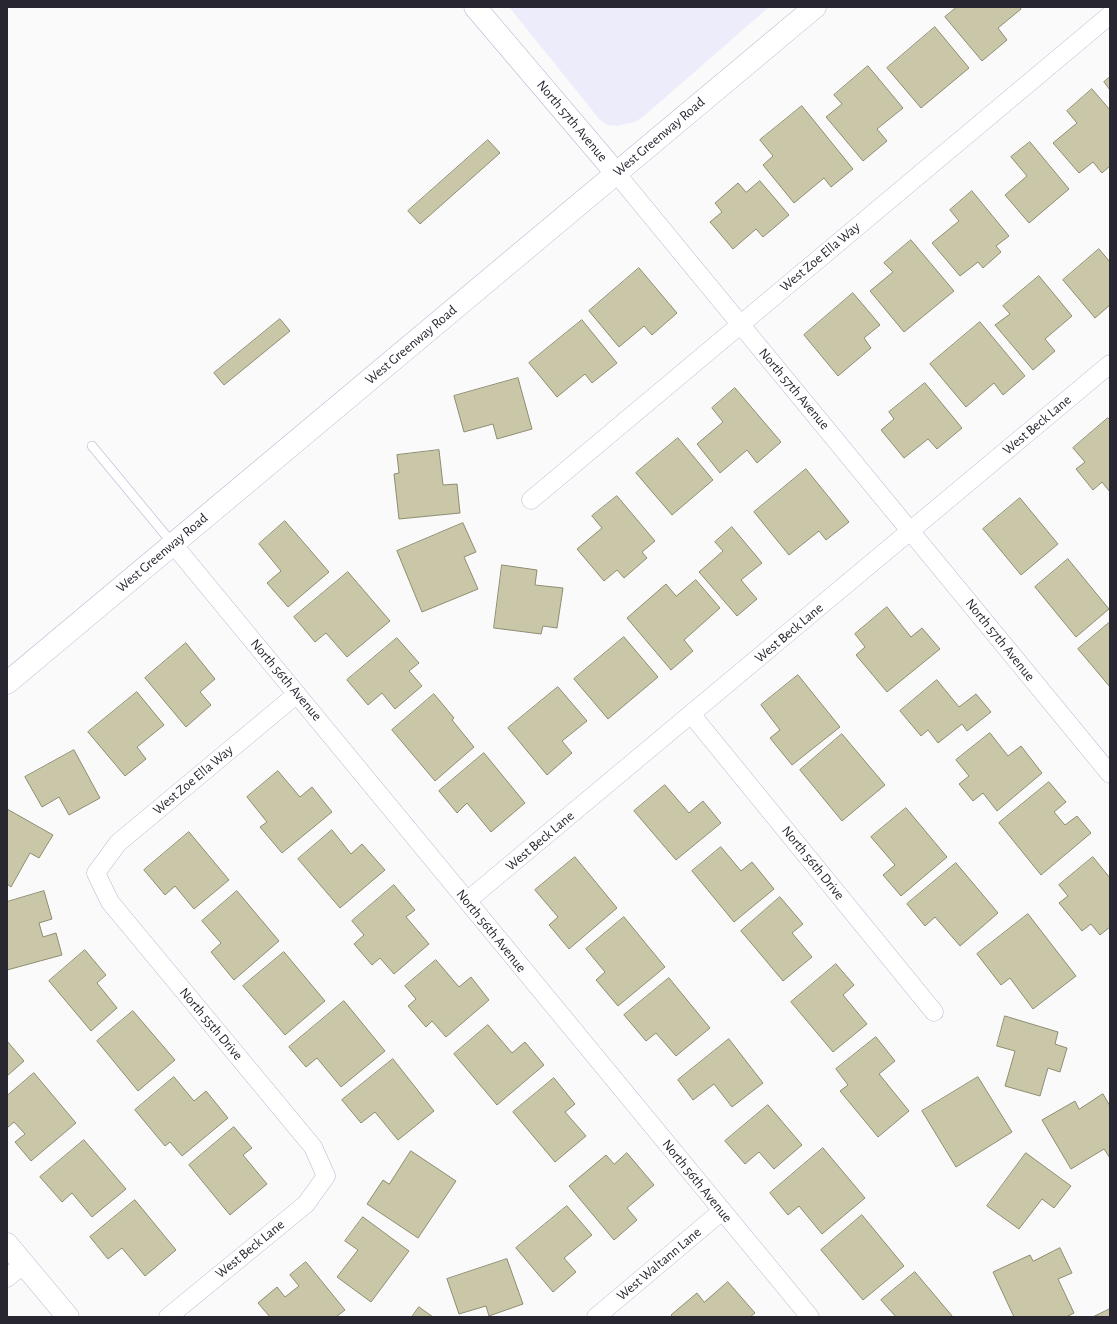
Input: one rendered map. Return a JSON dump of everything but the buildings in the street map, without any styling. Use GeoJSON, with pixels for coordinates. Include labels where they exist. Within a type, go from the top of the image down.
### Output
{"type":"FeatureCollection","features":[{"type":"Feature","properties":{"kind":"main road","name":"North 57th Avenue"},"geometry":{"type":"LineString","coordinates":[[475,7],[616,173]]}},
{"type":"Feature","properties":{"kind":"main road","name":"West Greenway Road"},"geometry":{"type":"LineString","coordinates":[[7,683],[815,7]]}},
{"type":"Feature","properties":{"kind":"main road"},"geometry":{"type":"LineString","coordinates":[[7,1244],[68,1317]]}},
{"type":"Feature","properties":{"kind":"street","name":"West Zoe Ella Way"},"geometry":{"type":"LineString","coordinates":[[531,500],[1110,15]]}},
{"type":"Feature","properties":{"kind":"street","name":"North 57th Avenue"},"geometry":{"type":"LineString","coordinates":[[616,173],[1110,774]]}},
{"type":"Feature","properties":{"kind":"street","name":"West Beck Lane"},"geometry":{"type":"LineString","coordinates":[[467,901],[1110,364]]}},
{"type":"Feature","properties":{"kind":"street","name":"North 56th Avenue"},"geometry":{"type":"LineString","coordinates":[[173,544],[810,1317]]}},
{"type":"Feature","properties":{"kind":"street","name":"West Zoe Ella Way"},"geometry":{"type":"LineString","coordinates":[[96,873],[118,843],[297,694]]}},
{"type":"Feature","properties":{"kind":"street","name":"North 56th Drive"},"geometry":{"type":"LineString","coordinates":[[691,714],[934,1012]]}},
{"type":"Feature","properties":{"kind":"street","name":"North 55th Drive"},"geometry":{"type":"LineString","coordinates":[[96,873],[110,902],[313,1147],[326,1176]]}},
{"type":"Feature","properties":{"kind":"street","name":"West Beck Lane"},"geometry":{"type":"LineString","coordinates":[[168,1317],[306,1204],[326,1176]]}},
{"type":"Feature","properties":{"kind":"street","name":"West Waltann Lane"},"geometry":{"type":"LineString","coordinates":[[596,1317],[722,1211]]}},
{"type":"Feature","properties":{"kind":"street"},"geometry":{"type":"LineString","coordinates":[[7,1278],[24,1264]]}},
{"type":"Feature","properties":{"kind":"lane"},"geometry":{"type":"LineString","coordinates":[[92,446],[173,544]]}},
{"type":"Feature","properties":{"kind":"shaded area"},"geometry":{"type":"Polygon","coordinates":[[[509,7],[769,7],[644,116],[635,122],[617,126],[608,125],[600,120],[509,7]]]}}]}
